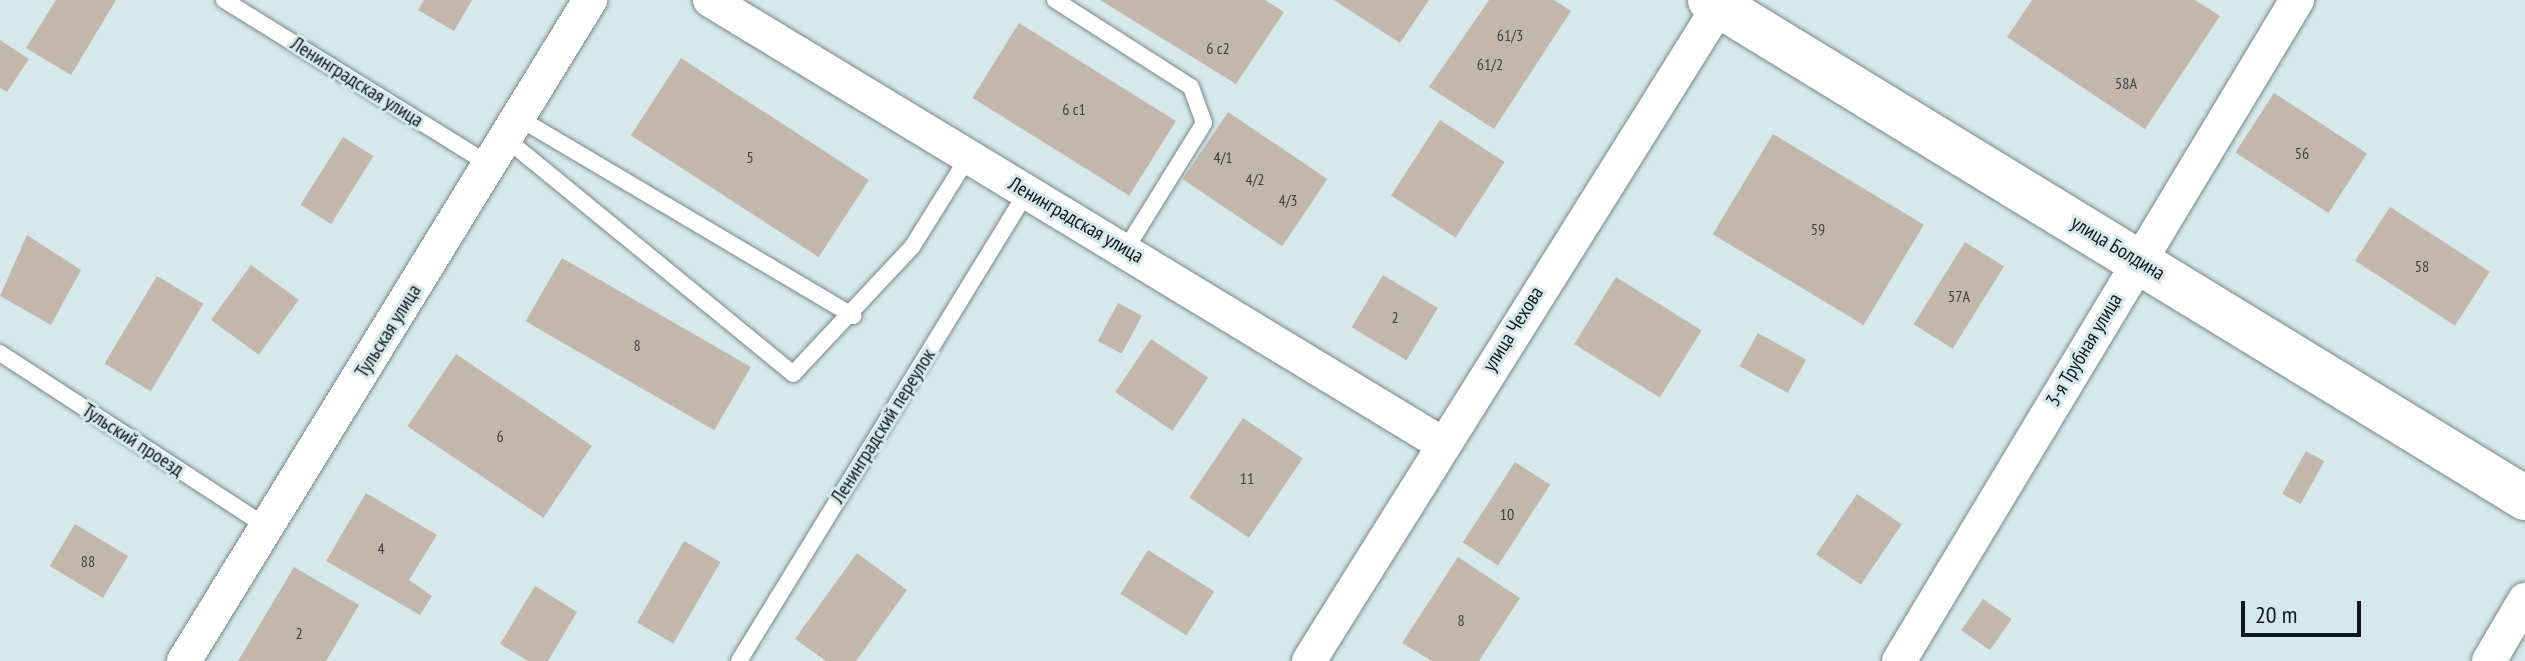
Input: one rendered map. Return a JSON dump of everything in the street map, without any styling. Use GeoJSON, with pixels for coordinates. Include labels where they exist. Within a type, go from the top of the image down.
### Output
{"type":"FeatureCollection","features":[{"type":"Feature","properties":{"kind":"main road","name":"улица Болдина"},"geometry":{"type":"LineString","coordinates":[[1717,2],[2525,498]]}},
{"type":"Feature","properties":{"kind":"street","name":"Тульская улица"},"geometry":{"type":"LineString","coordinates":[[184,661],[590,0]]}},
{"type":"Feature","properties":{"kind":"street","name":"Ленинградская улица"},"geometry":{"type":"LineString","coordinates":[[710,0],[967,159],[1028,190],[1441,443]]}},
{"type":"Feature","properties":{"kind":"street","name":"3-я Трубная улица"},"geometry":{"type":"LineString","coordinates":[[1899,661],[2138,259],[2297,0]]}},
{"type":"Feature","properties":{"kind":"street","name":"улица Чехова"},"geometry":{"type":"LineString","coordinates":[[1309,661],[1441,443],[1717,2]]}},
{"type":"Feature","properties":{"kind":"street"},"geometry":{"type":"LineString","coordinates":[[2489,661],[2525,600]]}},
{"type":"Feature","properties":{"kind":"lane","name":"Ленинградская улица"},"geometry":{"type":"LineString","coordinates":[[224,0],[504,140]]}},
{"type":"Feature","properties":{"kind":"lane"},"geometry":{"type":"LineString","coordinates":[[1055,0],[1191,87],[1204,123],[1126,249]]}},
{"type":"Feature","properties":{"kind":"lane"},"geometry":{"type":"LineString","coordinates":[[504,140],[793,374],[853,316],[912,247],[967,159]]}},
{"type":"Feature","properties":{"kind":"lane"},"geometry":{"type":"LineString","coordinates":[[504,140],[853,316]]}},
{"type":"Feature","properties":{"kind":"lane","name":"Ленинградский переулок"},"geometry":{"type":"LineString","coordinates":[[739,661],[1028,190]]}},
{"type":"Feature","properties":{"kind":"lane","name":"Тульский проезд"},"geometry":{"type":"LineString","coordinates":[[0,353],[267,527]]}},
{"type":"Feature","properties":{"kind":"building"},"geometry":{"type":"Polygon","coordinates":[[[56,0],[116,0],[71,75],[26,48],[56,0]]]}},
{"type":"Feature","properties":{"kind":"building"},"geometry":{"type":"Polygon","coordinates":[[[424,0],[472,0],[454,31],[418,10],[424,0]]]}},
{"type":"Feature","properties":{"kind":"building"},"geometry":{"type":"Polygon","coordinates":[[[1100,0],[1265,0],[1284,12],[1236,84],[1100,0]]]}},
{"type":"Feature","properties":{"kind":"building"},"geometry":{"type":"Polygon","coordinates":[[[1334,0],[1429,0],[1400,43],[1334,0]]]}},
{"type":"Feature","properties":{"kind":"building"},"geometry":{"type":"Polygon","coordinates":[[[1489,0],[1554,0],[1571,11],[1494,129],[1429,87],[1489,0]]]}},
{"type":"Feature","properties":{"kind":"building"},"geometry":{"type":"Polygon","coordinates":[[[2032,0],[2195,0],[2220,16],[2145,129],[2007,37],[2032,0]]]}},
{"type":"Feature","properties":{"kind":"building"},"geometry":{"type":"Polygon","coordinates":[[[1019,23],[1176,121],[1129,196],[972,98],[1019,23]]]}},
{"type":"Feature","properties":{"kind":"building"},"geometry":{"type":"Polygon","coordinates":[[[0,40],[29,59],[7,92],[0,88],[0,40]]]}},
{"type":"Feature","properties":{"kind":"building"},"geometry":{"type":"Polygon","coordinates":[[[681,58],[869,180],[819,257],[631,135],[681,58]]]}},
{"type":"Feature","properties":{"kind":"building"},"geometry":{"type":"Polygon","coordinates":[[[2274,93],[2367,153],[2328,213],[2235,153],[2274,93]]]}},
{"type":"Feature","properties":{"kind":"building"},"geometry":{"type":"Polygon","coordinates":[[[1228,112],[1327,179],[1282,246],[1183,179],[1228,112]]]}},
{"type":"Feature","properties":{"kind":"building"},"geometry":{"type":"Polygon","coordinates":[[[1440,120],[1505,162],[1456,237],[1391,195],[1440,120]]]}},
{"type":"Feature","properties":{"kind":"building"},"geometry":{"type":"Polygon","coordinates":[[[1773,134],[1924,225],[1864,325],[1713,234],[1773,134]]]}},
{"type":"Feature","properties":{"kind":"building"},"geometry":{"type":"Polygon","coordinates":[[[343,137],[374,156],[331,224],[301,205],[343,137]]]}},
{"type":"Feature","properties":{"kind":"building"},"geometry":{"type":"Polygon","coordinates":[[[2390,207],[2490,272],[2455,325],[2355,261],[2390,207]]]}},
{"type":"Feature","properties":{"kind":"building"},"geometry":{"type":"Polygon","coordinates":[[[27,235],[81,270],[51,325],[0,296],[27,235]]]}},
{"type":"Feature","properties":{"kind":"building"},"geometry":{"type":"Polygon","coordinates":[[[1965,242],[2004,266],[1953,349],[1914,324],[1965,242]]]}},
{"type":"Feature","properties":{"kind":"building"},"geometry":{"type":"Polygon","coordinates":[[[562,258],[751,367],[714,430],[526,321],[562,258]]]}},
{"type":"Feature","properties":{"kind":"building"},"geometry":{"type":"Polygon","coordinates":[[[251,265],[299,300],[259,355],[211,320],[251,265]]]}},
{"type":"Feature","properties":{"kind":"building"},"geometry":{"type":"Polygon","coordinates":[[[1383,275],[1438,308],[1406,360],[1352,327],[1383,275]]]}},
{"type":"Feature","properties":{"kind":"building"},"geometry":{"type":"Polygon","coordinates":[[[157,276],[203,304],[151,391],[104,363],[157,276]]]}},
{"type":"Feature","properties":{"kind":"building"},"geometry":{"type":"Polygon","coordinates":[[[1616,277],[1702,331],[1660,398],[1574,344],[1616,277]]]}},
{"type":"Feature","properties":{"kind":"building"},"geometry":{"type":"Polygon","coordinates":[[[1118,303],[1142,316],[1122,354],[1098,341],[1118,303]]]}},
{"type":"Feature","properties":{"kind":"building"},"geometry":{"type":"Polygon","coordinates":[[[1758,333],[1806,360],[1788,393],[1740,366],[1758,333]]]}},
{"type":"Feature","properties":{"kind":"building"},"geometry":{"type":"Polygon","coordinates":[[[1151,339],[1208,378],[1172,431],[1115,392],[1151,339]]]}},
{"type":"Feature","properties":{"kind":"building"},"geometry":{"type":"Polygon","coordinates":[[[456,354],[592,446],[543,518],[407,426],[456,354]]]}},
{"type":"Feature","properties":{"kind":"building"},"geometry":{"type":"Polygon","coordinates":[[[1243,418],[1303,458],[1249,538],[1189,498],[1243,418]]]}},
{"type":"Feature","properties":{"kind":"building"},"geometry":{"type":"Polygon","coordinates":[[[2306,451],[2324,461],[2301,504],[2282,494],[2306,451]]]}},
{"type":"Feature","properties":{"kind":"building"},"geometry":{"type":"Polygon","coordinates":[[[1515,462],[1550,485],[1498,565],[1463,543],[1515,462]]]}},
{"type":"Feature","properties":{"kind":"building"},"geometry":{"type":"Polygon","coordinates":[[[366,493],[437,535],[409,580],[432,596],[420,615],[326,561],[366,493]]]}},
{"type":"Feature","properties":{"kind":"building"},"geometry":{"type":"Polygon","coordinates":[[[1857,494],[1902,524],[1861,585],[1816,555],[1857,494]]]}},
{"type":"Feature","properties":{"kind":"building"},"geometry":{"type":"Polygon","coordinates":[[[75,524],[128,556],[103,598],[50,566],[75,524]]]}},
{"type":"Feature","properties":{"kind":"building"},"geometry":{"type":"Polygon","coordinates":[[[684,541],[720,562],[673,643],[637,622],[684,541]]]}},
{"type":"Feature","properties":{"kind":"building"},"geometry":{"type":"Polygon","coordinates":[[[1148,550],[1214,591],[1187,635],[1120,594],[1148,550]]]}},
{"type":"Feature","properties":{"kind":"building"},"geometry":{"type":"Polygon","coordinates":[[[857,553],[907,590],[856,661],[826,661],[795,639],[857,553]]]}},
{"type":"Feature","properties":{"kind":"building"},"geometry":{"type":"Polygon","coordinates":[[[1458,557],[1520,598],[1479,661],[1432,661],[1402,643],[1458,557]]]}},
{"type":"Feature","properties":{"kind":"building"},"geometry":{"type":"Polygon","coordinates":[[[294,567],[359,605],[326,661],[238,661],[294,567]]]}},
{"type":"Feature","properties":{"kind":"building"},"geometry":{"type":"Polygon","coordinates":[[[535,586],[577,612],[548,661],[528,661],[500,644],[535,586]]]}},
{"type":"Feature","properties":{"kind":"building"},"geometry":{"type":"Polygon","coordinates":[[[1983,599],[2012,619],[1990,650],[1961,630],[1983,599]]]}}]}
